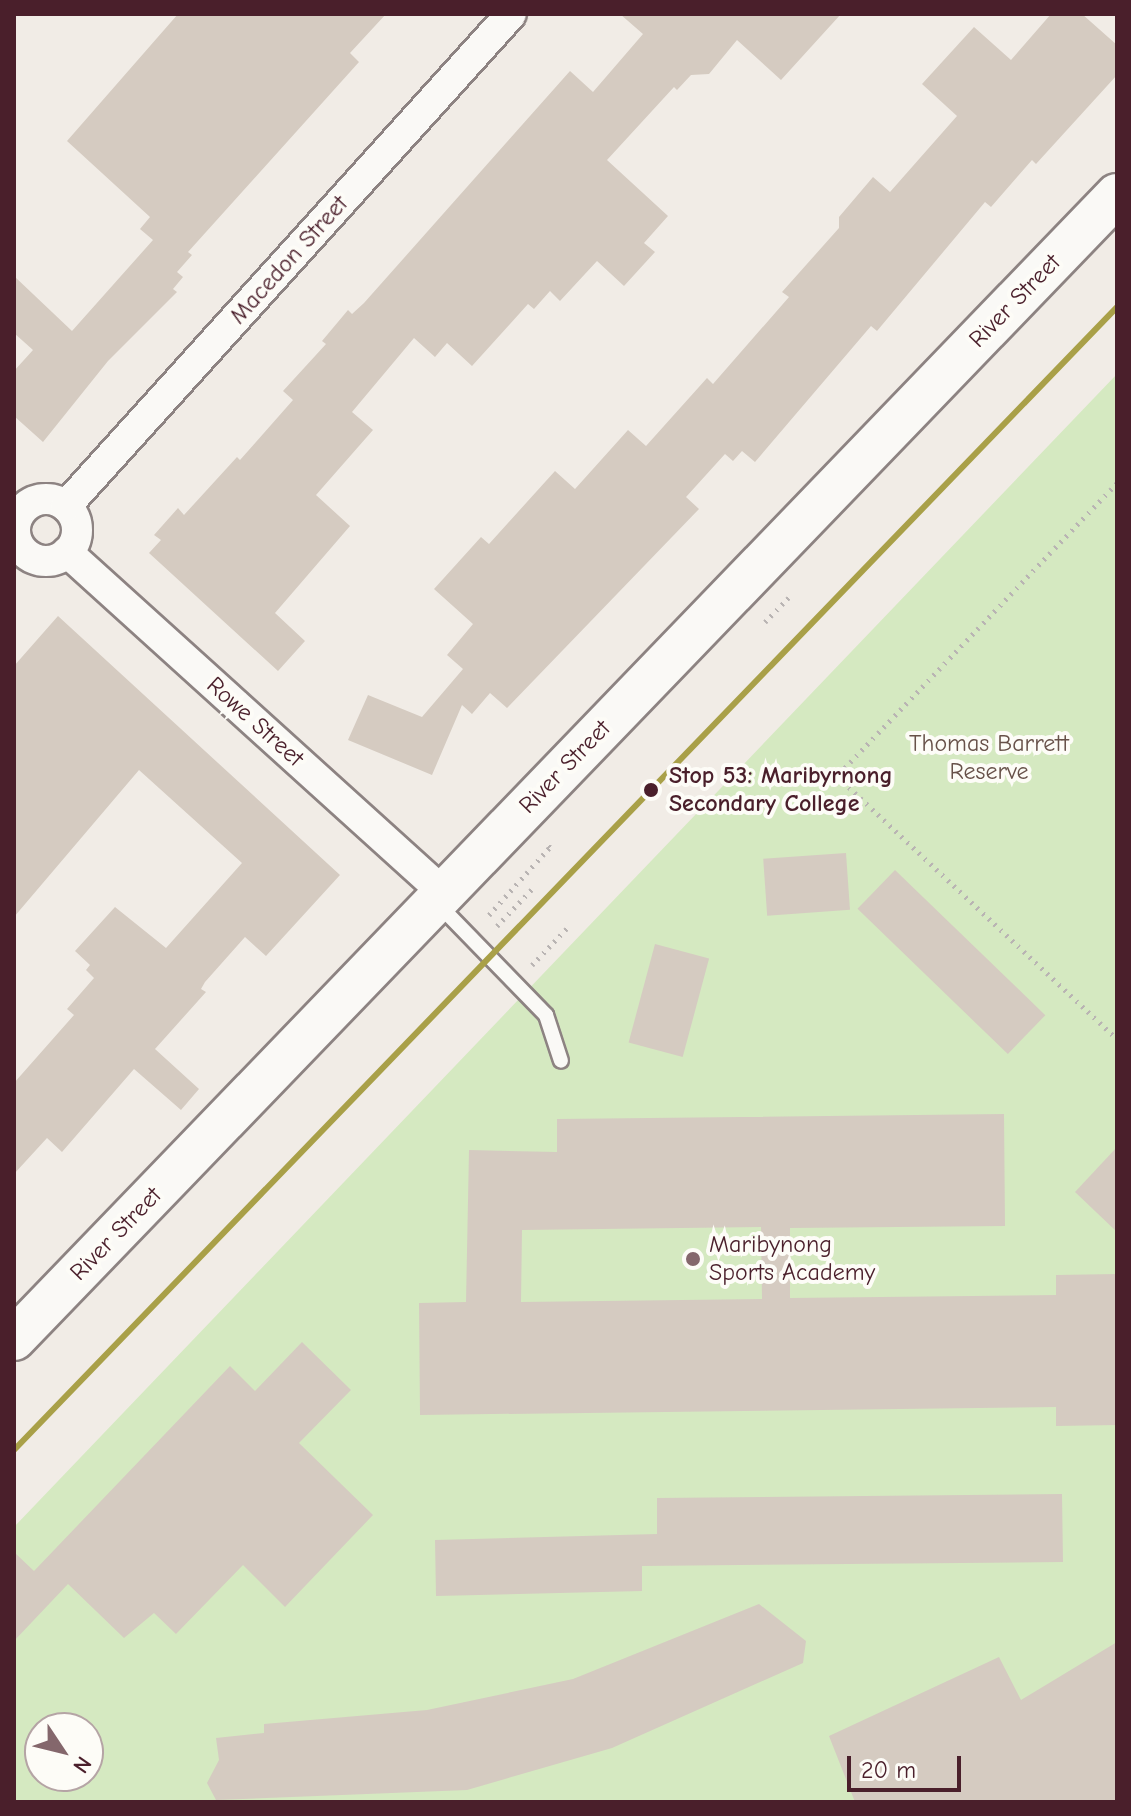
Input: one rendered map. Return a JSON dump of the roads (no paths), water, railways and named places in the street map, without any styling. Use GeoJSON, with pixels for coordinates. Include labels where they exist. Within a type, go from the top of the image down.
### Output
{"type":"FeatureCollection","features":[{"type":"Feature","properties":{"kind":"street","name":"Macedon Street"},"geometry":{"type":"LineString","coordinates":[[66,506],[511,14]]}},
{"type":"Feature","properties":{"kind":"street","name":"River Street"},"geometry":{"type":"LineString","coordinates":[[14,1339],[1117,195]]}},
{"type":"Feature","properties":{"kind":"street"},"geometry":{"type":"LineString","coordinates":[[43,499],[66,506],[77,527],[67,552],[49,561],[20,561],[15,533],[17,508],[43,499]]}},
{"type":"Feature","properties":{"kind":"street","name":"Rowe Street"},"geometry":{"type":"LineString","coordinates":[[67,552],[440,897]]}},
{"type":"Feature","properties":{"kind":"lane"},"geometry":{"type":"LineString","coordinates":[[440,897],[546,1015],[561,1061]]}},
{"type":"Feature","properties":{"kind":"place","name":"Stop 53: Maribyrnong Secondary College"},"geometry":{"type":"Point","coordinates":[651,790]}},
{"type":"Feature","properties":{"kind":"place","name":"Maribynong Sports Academy"},"geometry":{"type":"Point","coordinates":[693,1259]}},
{"type":"Feature","properties":{"kind":"park label","name":"Thomas Barrett Reserve"},"geometry":{"type":"Point","coordinates":[989,758]}}]}
